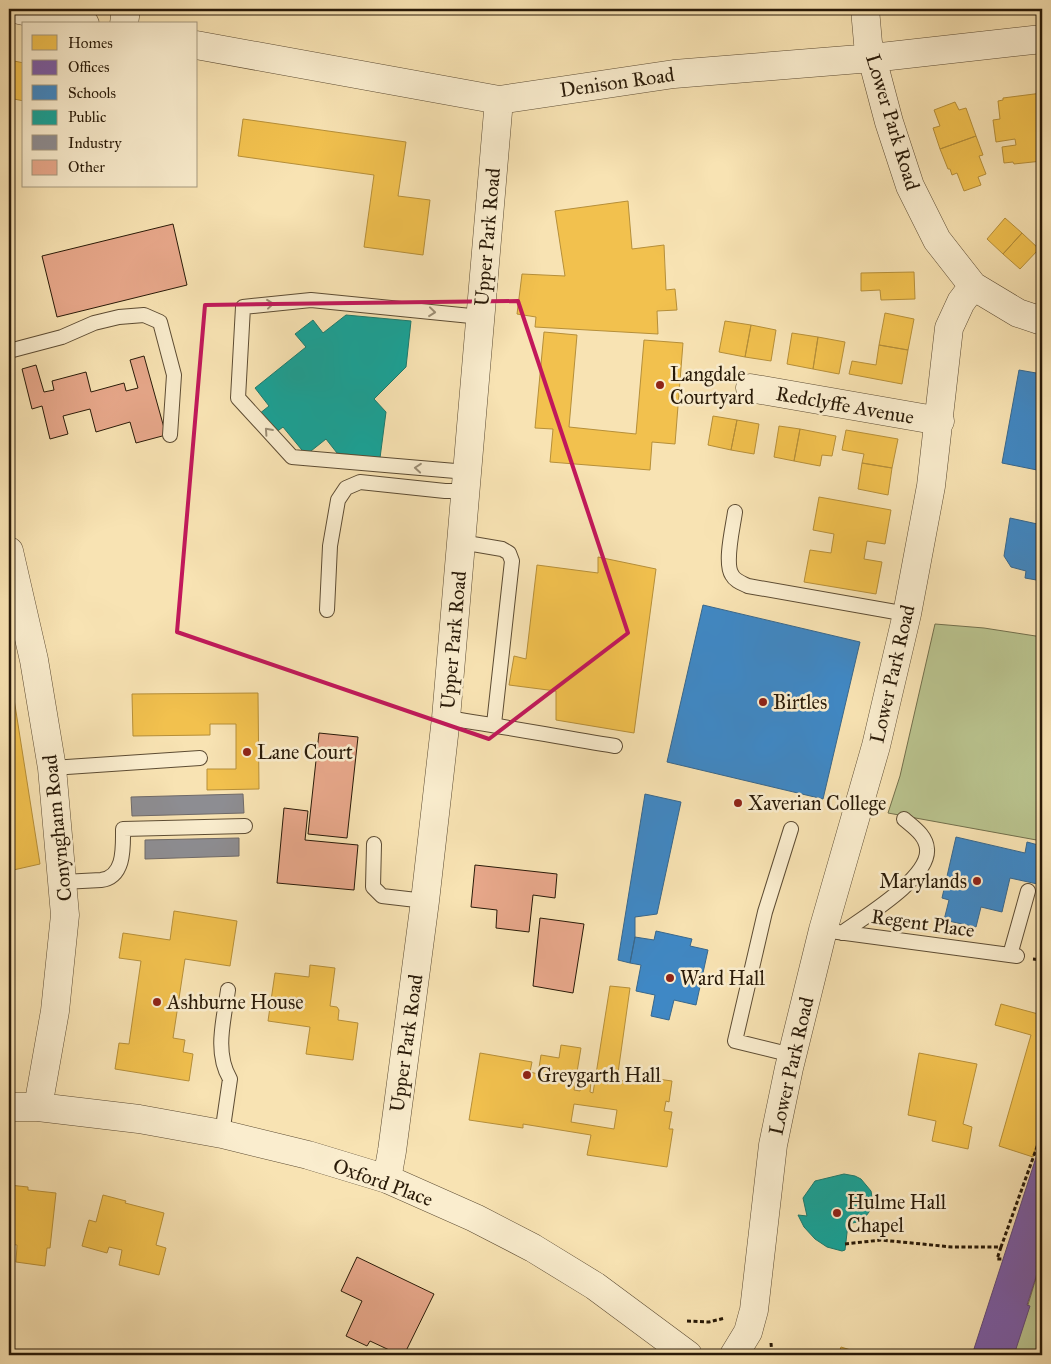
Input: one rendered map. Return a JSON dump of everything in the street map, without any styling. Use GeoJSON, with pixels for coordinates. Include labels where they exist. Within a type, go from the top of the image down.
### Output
{"type":"FeatureCollection","features":[{"type":"Feature","properties":{"kind":"street"},"geometry":{"type":"LineString","coordinates":[[15,9],[76,22]]}},
{"type":"Feature","properties":{"kind":"street"},"geometry":{"type":"LineString","coordinates":[[124,22],[126,9]]}},
{"type":"Feature","properties":{"kind":"street","name":"Lower Park Road"},"geometry":{"type":"LineString","coordinates":[[734,1355],[748,1332],[754,1310],[773,1146],[792,1055],[833,931],[907,614],[932,486],[949,328],[961,302],[973,286],[937,240],[910,186],[889,122],[868,43],[865,9]]}},
{"type":"Feature","properties":{"kind":"street","name":"Denison Road"},"geometry":{"type":"LineString","coordinates":[[198,45],[498,100],[674,74],[872,58],[1042,39]]}},
{"type":"Feature","properties":{"kind":"street","name":"Upper Park Road"},"geometry":{"type":"LineString","coordinates":[[386,1179],[392,1151],[425,900],[446,718],[498,100]]}},
{"type":"Feature","properties":{"kind":"street"},"geometry":{"type":"LineString","coordinates":[[973,286],[1018,313],[1042,321]]}},
{"type":"Feature","properties":{"kind":"street","name":"Redclyffe Avenue"},"geometry":{"type":"LineString","coordinates":[[750,388],[940,421]]}},
{"type":"Feature","properties":{"kind":"street","name":"Conyngham Road"},"geometry":{"type":"LineString","coordinates":[[9,551],[34,660],[52,768],[66,914],[56,1011],[38,1107]]}},
{"type":"Feature","properties":{"kind":"street","name":"Oxford Place"},"geometry":{"type":"LineString","coordinates":[[9,1107],[38,1107],[139,1119],[222,1134],[308,1155],[386,1179],[475,1218],[533,1248],[595,1286],[688,1355]]}},
{"type":"Feature","properties":{"kind":"street"},"geometry":{"type":"LineString","coordinates":[[9,1123],[38,1107]]}},
{"type":"Feature","properties":{"kind":"lane"},"geometry":{"type":"LineString","coordinates":[[466,481],[292,457],[238,398],[243,307],[312,300],[481,317]]}},
{"type":"Feature","properties":{"kind":"lane"},"geometry":{"type":"LineString","coordinates":[[9,351],[62,337],[94,323],[119,317],[144,315],[160,322],[174,375],[170,435]]}},
{"type":"Feature","properties":{"kind":"lane"},"geometry":{"type":"LineString","coordinates":[[327,610],[330,546],[338,500],[346,488],[360,482],[445,491],[466,481]]}},
{"type":"Feature","properties":{"kind":"lane"},"geometry":{"type":"LineString","coordinates":[[735,512],[728,563],[731,574],[738,582],[748,586],[907,614]]}},
{"type":"Feature","properties":{"kind":"lane"},"geometry":{"type":"LineString","coordinates":[[461,542],[502,549],[509,553],[512,561],[494,724]]}},
{"type":"Feature","properties":{"kind":"lane"},"geometry":{"type":"LineString","coordinates":[[446,718],[494,724],[536,734],[615,746]]}},
{"type":"Feature","properties":{"kind":"lane"},"geometry":{"type":"LineString","coordinates":[[52,768],[200,758]]}},
{"type":"Feature","properties":{"kind":"lane"},"geometry":{"type":"LineString","coordinates":[[833,931],[902,890],[916,875],[925,861],[927,849],[923,837],[904,819]]}},
{"type":"Feature","properties":{"kind":"lane"},"geometry":{"type":"LineString","coordinates":[[63,882],[101,880],[114,876],[121,859],[123,829],[245,826]]}},
{"type":"Feature","properties":{"kind":"lane"},"geometry":{"type":"LineString","coordinates":[[791,829],[765,912],[735,1041],[792,1055]]}},
{"type":"Feature","properties":{"kind":"lane"},"geometry":{"type":"LineString","coordinates":[[374,844],[373,887],[382,896],[425,900]]}},
{"type":"Feature","properties":{"kind":"lane","name":"Regent Place"},"geometry":{"type":"LineString","coordinates":[[833,931],[1013,955],[1028,890]]}},
{"type":"Feature","properties":{"kind":"lane"},"geometry":{"type":"LineString","coordinates":[[222,1134],[230,1079],[220,1050],[228,990]]}},
{"type":"Feature","properties":{"kind":"path"},"geometry":{"type":"LineString","coordinates":[[1003,1259],[998,1259],[1042,1133]]}},
{"type":"Feature","properties":{"kind":"path"},"geometry":{"type":"LineString","coordinates":[[845,1244],[882,1240],[952,1247],[1002,1246]]}},
{"type":"Feature","properties":{"kind":"path"},"geometry":{"type":"LineString","coordinates":[[663,1335],[675,1320],[709,1322],[731,1316],[744,1306],[754,1310]]}},
{"type":"Feature","properties":{"kind":"highlighted area"},"geometry":{"type":"Polygon","coordinates":[[[518,301],[628,633],[489,739],[177,632],[205,305],[518,301]]]}},
{"type":"Feature","properties":{"kind":"green space"},"geometry":{"type":"Polygon","coordinates":[[[935,624],[984,628],[1042,637],[1042,841],[888,813],[900,776],[935,624]]]}},
{"type":"Feature","properties":{"kind":"green space"},"geometry":{"type":"Polygon","coordinates":[[[1042,1258],[1042,1355],[1013,1355],[1042,1258]]]}},
{"type":"Feature","properties":{"kind":"building: Homes"},"geometry":{"type":"Polygon","coordinates":[[[9,60],[22,63],[22,101],[9,98],[9,60]]]}},
{"type":"Feature","properties":{"kind":"building: Homes"},"geometry":{"type":"Polygon","coordinates":[[[1042,93],[1042,161],[1014,164],[1013,162],[1004,163],[1002,147],[1016,145],[1015,139],[996,142],[993,120],[1000,119],[998,101],[1003,100],[1003,98],[1042,93]]]}},
{"type":"Feature","properties":{"kind":"building: Homes"},"geometry":{"type":"Polygon","coordinates":[[[955,102],[959,110],[966,108],[976,136],[940,149],[933,128],[940,126],[934,110],[955,102]]]}},
{"type":"Feature","properties":{"kind":"building: Homes"},"geometry":{"type":"Polygon","coordinates":[[[243,119],[406,142],[398,196],[430,200],[423,255],[364,247],[374,175],[238,156],[243,119]]]}},
{"type":"Feature","properties":{"kind":"building: Homes"},"geometry":{"type":"Polygon","coordinates":[[[976,136],[983,155],[979,156],[986,174],[978,177],[981,185],[964,191],[957,173],[952,175],[950,169],[948,169],[940,149],[976,136]]]}},
{"type":"Feature","properties":{"kind":"building: Homes"},"geometry":{"type":"Polygon","coordinates":[[[628,201],[632,249],[664,245],[666,290],[675,289],[677,310],[657,311],[658,334],[535,327],[536,317],[517,314],[522,274],[565,276],[555,211],[628,201]]]}},
{"type":"Feature","properties":{"kind":"building: Homes"},"geometry":{"type":"Polygon","coordinates":[[[1005,218],[1022,233],[1003,254],[987,239],[1005,218]]]}},
{"type":"Feature","properties":{"kind":"building: Homes"},"geometry":{"type":"Polygon","coordinates":[[[1022,233],[1039,249],[1020,269],[1003,254],[1022,233]]]}},
{"type":"Feature","properties":{"kind":"building: Homes"},"geometry":{"type":"Polygon","coordinates":[[[914,272],[915,299],[881,300],[880,290],[861,291],[861,273],[914,272]]]}},
{"type":"Feature","properties":{"kind":"building: Homes"},"geometry":{"type":"Polygon","coordinates":[[[885,313],[914,319],[908,350],[879,345],[885,313]]]}},
{"type":"Feature","properties":{"kind":"building: Homes"},"geometry":{"type":"Polygon","coordinates":[[[725,321],[751,325],[745,357],[719,352],[725,321]]]}},
{"type":"Feature","properties":{"kind":"building: Homes"},"geometry":{"type":"Polygon","coordinates":[[[751,325],[776,330],[771,361],[745,357],[751,325]]]}},
{"type":"Feature","properties":{"kind":"building: Homes","name":"Langdale Courtyard"},"geometry":{"type":"Polygon","coordinates":[[[544,332],[577,335],[569,427],[636,434],[644,340],[683,343],[675,444],[652,442],[650,470],[550,462],[553,429],[535,428],[544,332]]]}},
{"type":"Feature","properties":{"kind":"building: Homes"},"geometry":{"type":"Polygon","coordinates":[[[792,333],[818,337],[813,369],[787,364],[792,333]]]}},
{"type":"Feature","properties":{"kind":"building: Homes"},"geometry":{"type":"Polygon","coordinates":[[[818,337],[845,342],[839,374],[813,369],[818,337]]]}},
{"type":"Feature","properties":{"kind":"building: Homes"},"geometry":{"type":"Polygon","coordinates":[[[879,345],[908,350],[902,384],[849,374],[852,361],[876,365],[879,345]]]}},
{"type":"Feature","properties":{"kind":"building: Homes"},"geometry":{"type":"Polygon","coordinates":[[[713,416],[737,420],[731,450],[708,445],[713,416]]]}},
{"type":"Feature","properties":{"kind":"building: Homes"},"geometry":{"type":"Polygon","coordinates":[[[737,420],[759,424],[754,454],[731,450],[737,420]]]}},
{"type":"Feature","properties":{"kind":"building: Homes"},"geometry":{"type":"Polygon","coordinates":[[[779,426],[800,429],[794,461],[774,457],[779,426]]]}},
{"type":"Feature","properties":{"kind":"building: Homes"},"geometry":{"type":"Polygon","coordinates":[[[800,429],[836,436],[832,456],[822,455],[820,466],[794,461],[800,429]]]}},
{"type":"Feature","properties":{"kind":"building: Homes"},"geometry":{"type":"Polygon","coordinates":[[[846,430],[898,439],[892,468],[862,463],[864,454],[842,450],[846,430]]]}},
{"type":"Feature","properties":{"kind":"building: Homes"},"geometry":{"type":"Polygon","coordinates":[[[862,463],[892,468],[888,495],[858,489],[862,463]]]}},
{"type":"Feature","properties":{"kind":"building: Homes"},"geometry":{"type":"Polygon","coordinates":[[[819,497],[891,510],[885,544],[867,541],[864,559],[882,562],[876,594],[804,582],[810,550],[831,553],[834,534],[813,530],[819,497]]]}},
{"type":"Feature","properties":{"kind":"building: Homes"},"geometry":{"type":"Polygon","coordinates":[[[598,557],[656,569],[634,733],[556,720],[556,691],[509,685],[514,656],[526,659],[537,565],[598,573],[598,557]]]}},
{"type":"Feature","properties":{"kind":"building: Homes"},"geometry":{"type":"Polygon","coordinates":[[[9,667],[40,864],[9,871],[9,667]]]}},
{"type":"Feature","properties":{"kind":"building: Homes","name":"Lane Court"},"geometry":{"type":"Polygon","coordinates":[[[258,693],[259,789],[207,790],[207,769],[236,769],[236,724],[210,724],[210,735],[133,736],[132,694],[258,693]]]}},
{"type":"Feature","properties":{"kind":"building: Homes","name":"Ashburne House"},"geometry":{"type":"Polygon","coordinates":[[[174,911],[237,921],[230,966],[185,959],[173,1038],[185,1040],[183,1052],[193,1054],[189,1081],[115,1069],[119,1043],[129,1044],[141,961],[119,958],[123,933],[170,940],[174,911]]]}},
{"type":"Feature","properties":{"kind":"building: Homes"},"geometry":{"type":"Polygon","coordinates":[[[310,965],[335,968],[330,1006],[337,1007],[339,1010],[338,1020],[358,1023],[353,1060],[306,1054],[310,1027],[268,1021],[275,973],[309,977],[310,965]]]}},
{"type":"Feature","properties":{"kind":"building: Homes","name":"Greygarth Hall"},"geometry":{"type":"Polygon","coordinates":[[[610,986],[630,988],[617,1080],[642,1084],[643,1077],[672,1081],[669,1102],[666,1101],[664,1111],[672,1112],[669,1129],[673,1129],[667,1167],[587,1155],[591,1135],[523,1124],[523,1128],[469,1120],[480,1053],[532,1062],[530,1072],[538,1074],[541,1055],[559,1058],[561,1045],[581,1048],[574,1090],[580,1091],[582,1081],[591,1082],[590,1092],[593,1093],[610,986]],[[574,1104],[571,1122],[614,1129],[617,1110],[574,1104]]]}},
{"type":"Feature","properties":{"kind":"building: Homes"},"geometry":{"type":"Polygon","coordinates":[[[1001,1004],[1042,1015],[1042,1125],[1033,1157],[999,1146],[1031,1035],[995,1025],[1001,1004]]]}},
{"type":"Feature","properties":{"kind":"building: Homes"},"geometry":{"type":"Polygon","coordinates":[[[919,1053],[977,1064],[963,1124],[972,1127],[968,1149],[932,1141],[936,1121],[908,1115],[919,1053]]]}},
{"type":"Feature","properties":{"kind":"building: Homes"},"geometry":{"type":"Polygon","coordinates":[[[9,1185],[28,1187],[28,1190],[56,1193],[50,1248],[47,1248],[45,1266],[16,1262],[17,1245],[9,1244],[9,1185]]]}},
{"type":"Feature","properties":{"kind":"building: Homes"},"geometry":{"type":"Polygon","coordinates":[[[103,1195],[164,1213],[156,1245],[166,1248],[159,1275],[119,1265],[122,1250],[109,1247],[107,1253],[82,1246],[89,1220],[96,1222],[103,1195]]]}},
{"type":"Feature","properties":{"kind":"building: Homes"},"geometry":{"type":"Polygon","coordinates":[[[841,1347],[867,1355],[838,1355],[841,1347]]]}},
{"type":"Feature","properties":{"kind":"building: Offices"},"geometry":{"type":"Polygon","coordinates":[[[1042,1139],[1042,1258],[1027,1305],[1030,1306],[1014,1355],[972,1355],[1042,1139]]]}},
{"type":"Feature","properties":{"kind":"building: Schools"},"geometry":{"type":"Polygon","coordinates":[[[1019,370],[1042,374],[1042,471],[1002,463],[1019,370]]]}},
{"type":"Feature","properties":{"kind":"building: Schools"},"geometry":{"type":"Polygon","coordinates":[[[1010,518],[1042,525],[1042,581],[1025,578],[1026,571],[1011,567],[1004,556],[1010,518]]]}},
{"type":"Feature","properties":{"kind":"building: Schools","name":"Birtles"},"geometry":{"type":"Polygon","coordinates":[[[703,605],[860,642],[823,799],[667,762],[703,605]]]}},
{"type":"Feature","properties":{"kind":"building: Schools"},"geometry":{"type":"Polygon","coordinates":[[[645,794],[681,802],[657,914],[635,917],[635,937],[630,963],[618,960],[645,794]]]}},
{"type":"Feature","properties":{"kind":"building: Schools","name":"Marylands"},"geometry":{"type":"Polygon","coordinates":[[[956,837],[1025,853],[1027,842],[1042,846],[1042,885],[1010,878],[1002,912],[981,907],[976,927],[944,920],[949,900],[942,898],[956,837]]]}},
{"type":"Feature","properties":{"kind":"building: Schools"},"geometry":{"type":"Polygon","coordinates":[[[1042,907],[1042,933],[1037,932],[1042,907]]]}},
{"type":"Feature","properties":{"kind":"building: Schools","name":"Ward Hall"},"geometry":{"type":"Polygon","coordinates":[[[656,931],[692,939],[690,946],[708,950],[696,1005],[674,1000],[669,1020],[651,1016],[655,995],[636,991],[641,965],[630,963],[635,937],[654,940],[656,931]]]}},
{"type":"Feature","properties":{"kind":"building: Public"},"geometry":{"type":"Polygon","coordinates":[[[346,315],[411,321],[406,367],[374,399],[386,412],[380,458],[337,453],[326,439],[306,455],[283,427],[275,433],[259,414],[269,406],[255,388],[306,347],[295,334],[313,320],[323,333],[346,315]]]}},
{"type":"Feature","properties":{"kind":"building: Public","name":"Hulme Hall Chapel"},"geometry":{"type":"Polygon","coordinates":[[[844,1174],[861,1179],[871,1191],[873,1202],[866,1216],[857,1222],[848,1224],[845,1250],[842,1251],[827,1247],[815,1239],[804,1227],[798,1215],[807,1216],[803,1198],[815,1181],[844,1174]]]}},
{"type":"Feature","properties":{"kind":"building: Industry"},"geometry":{"type":"Polygon","coordinates":[[[243,794],[244,813],[132,816],[131,797],[243,794]]]}},
{"type":"Feature","properties":{"kind":"building: Industry"},"geometry":{"type":"Polygon","coordinates":[[[239,838],[239,856],[145,859],[145,840],[239,838]]]}},
{"type":"Feature","properties":{"kind":"building: Other"},"geometry":{"type":"Polygon","coordinates":[[[173,224],[187,285],[57,317],[42,256],[173,224]]]}},
{"type":"Feature","properties":{"kind":"building: Other"},"geometry":{"type":"Polygon","coordinates":[[[144,356],[166,435],[136,443],[130,422],[96,432],[90,409],[63,416],[68,434],[50,439],[42,406],[32,409],[22,369],[36,365],[44,392],[54,390],[52,381],[86,372],[91,392],[124,383],[126,391],[138,388],[130,360],[144,356]]]}},
{"type":"Feature","properties":{"kind":"building: Other"},"geometry":{"type":"Polygon","coordinates":[[[319,733],[358,737],[347,838],[308,834],[319,733]]]}},
{"type":"Feature","properties":{"kind":"building: Other"},"geometry":{"type":"Polygon","coordinates":[[[284,808],[308,811],[305,840],[358,845],[354,890],[277,883],[284,808]]]}},
{"type":"Feature","properties":{"kind":"building: Other"},"geometry":{"type":"Polygon","coordinates":[[[475,865],[557,874],[555,898],[533,895],[529,932],[496,928],[497,910],[471,907],[475,865]]]}},
{"type":"Feature","properties":{"kind":"building: Other"},"geometry":{"type":"Polygon","coordinates":[[[540,918],[584,924],[573,993],[533,986],[540,918]]]}},
{"type":"Feature","properties":{"kind":"building: Other"},"geometry":{"type":"Polygon","coordinates":[[[357,1257],[434,1294],[404,1355],[400,1355],[370,1341],[367,1346],[346,1336],[362,1301],[341,1291],[357,1257]]]}},
{"type":"Feature","properties":{"kind":"place","name":"Langdale Courtyard"},"geometry":{"type":"Point","coordinates":[660,385]}},
{"type":"Feature","properties":{"kind":"place","name":"Birtles"},"geometry":{"type":"Point","coordinates":[763,702]}},
{"type":"Feature","properties":{"kind":"place","name":"Lane Court"},"geometry":{"type":"Point","coordinates":[247,752]}},
{"type":"Feature","properties":{"kind":"place","name":"Xaverian College"},"geometry":{"type":"Point","coordinates":[738,803]}},
{"type":"Feature","properties":{"kind":"place","name":"Marylands"},"geometry":{"type":"Point","coordinates":[977,881]}},
{"type":"Feature","properties":{"kind":"place","name":"Ward Hall"},"geometry":{"type":"Point","coordinates":[670,978]}},
{"type":"Feature","properties":{"kind":"place","name":"Ashburne House"},"geometry":{"type":"Point","coordinates":[157,1002]}},
{"type":"Feature","properties":{"kind":"place","name":"Greygarth Hall"},"geometry":{"type":"Point","coordinates":[527,1075]}},
{"type":"Feature","properties":{"kind":"place","name":"Hulme Hall Chapel"},"geometry":{"type":"Point","coordinates":[837,1213]}}]}
